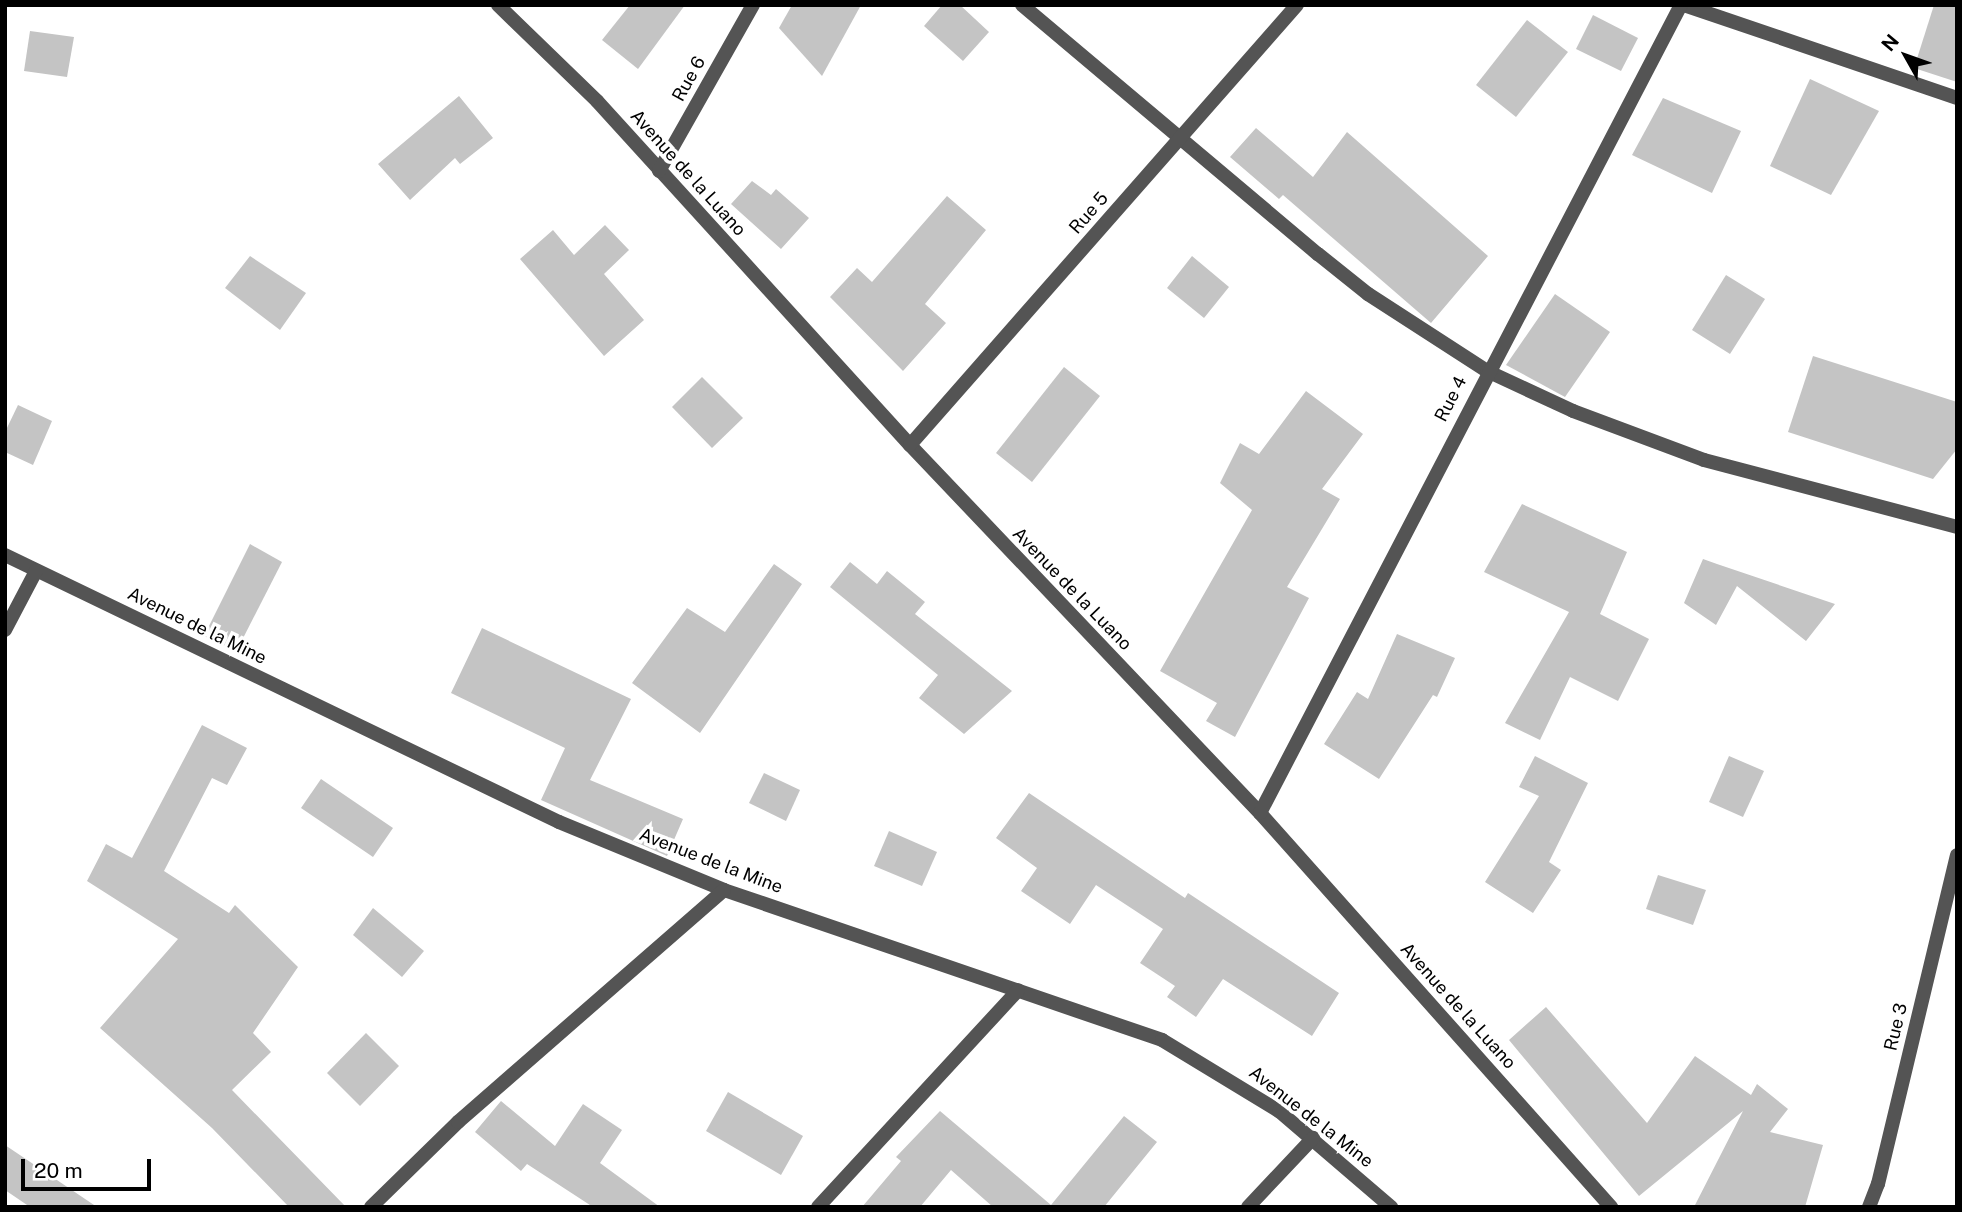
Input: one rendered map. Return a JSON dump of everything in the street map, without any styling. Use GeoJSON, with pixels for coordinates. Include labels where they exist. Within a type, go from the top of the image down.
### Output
{"type":"FeatureCollection","features":[{"type":"Feature","properties":{"kind":"street","name":"Avenue de la Luano"},"geometry":{"type":"LineString","coordinates":[[498,5],[538,40],[910,445],[1260,813],[1611,1207]]}},
{"type":"Feature","properties":{"kind":"street","name":"Rue 6"},"geometry":{"type":"LineString","coordinates":[[659,171],[753,5]]}},
{"type":"Feature","properties":{"kind":"street"},"geometry":{"type":"LineString","coordinates":[[1022,5],[1368,294],[1487,371],[1573,411],[1704,460],[1957,527]]}},
{"type":"Feature","properties":{"kind":"street","name":"Rue 5"},"geometry":{"type":"LineString","coordinates":[[910,445],[1297,5]]}},
{"type":"Feature","properties":{"kind":"street"},"geometry":{"type":"LineString","coordinates":[[1682,5],[1957,98]]}},
{"type":"Feature","properties":{"kind":"street","name":"Rue 4"},"geometry":{"type":"LineString","coordinates":[[1260,813],[1487,371],[1682,5]]}},
{"type":"Feature","properties":{"kind":"street","name":"Avenue de la Mine"},"geometry":{"type":"LineString","coordinates":[[5,555],[559,822],[724,890],[1162,1040],[1238,1083],[1313,1138],[1391,1207]]}},
{"type":"Feature","properties":{"kind":"street"},"geometry":{"type":"LineString","coordinates":[[5,630],[36,571]]}},
{"type":"Feature","properties":{"kind":"street","name":"Rue 3"},"geometry":{"type":"LineString","coordinates":[[1869,1207],[1957,855]]}},
{"type":"Feature","properties":{"kind":"street"},"geometry":{"type":"LineString","coordinates":[[371,1207],[458,1122],[724,890]]}},
{"type":"Feature","properties":{"kind":"street"},"geometry":{"type":"LineString","coordinates":[[818,1207],[1018,990]]}},
{"type":"Feature","properties":{"kind":"street"},"geometry":{"type":"LineString","coordinates":[[1248,1207],[1313,1138]]}},
{"type":"Feature","properties":{"kind":"building"},"geometry":{"type":"Polygon","coordinates":[[[630,5],[685,5],[638,69],[602,40],[630,5]]]}},
{"type":"Feature","properties":{"kind":"building"},"geometry":{"type":"Polygon","coordinates":[[[792,5],[861,5],[822,76],[779,28],[792,5]]]}},
{"type":"Feature","properties":{"kind":"building"},"geometry":{"type":"Polygon","coordinates":[[[942,5],[960,5],[989,32],[963,61],[924,26],[942,5]]]}},
{"type":"Feature","properties":{"kind":"building"},"geometry":{"type":"Polygon","coordinates":[[[1934,5],[1957,5],[1957,82],[1914,68],[1934,5]]]}},
{"type":"Feature","properties":{"kind":"building"},"geometry":{"type":"Polygon","coordinates":[[[1593,15],[1638,38],[1621,71],[1576,49],[1593,15]]]}},
{"type":"Feature","properties":{"kind":"building"},"geometry":{"type":"Polygon","coordinates":[[[1527,20],[1568,52],[1516,117],[1476,85],[1527,20]]]}},
{"type":"Feature","properties":{"kind":"building"},"geometry":{"type":"Polygon","coordinates":[[[30,31],[74,37],[67,77],[24,71],[30,31]]]}},
{"type":"Feature","properties":{"kind":"building"},"geometry":{"type":"Polygon","coordinates":[[[1810,79],[1879,111],[1831,195],[1770,166],[1810,79]]]}},
{"type":"Feature","properties":{"kind":"building"},"geometry":{"type":"Polygon","coordinates":[[[459,96],[493,138],[460,164],[455,158],[410,200],[378,164],[459,96]]]}},
{"type":"Feature","properties":{"kind":"building"},"geometry":{"type":"Polygon","coordinates":[[[1663,98],[1741,131],[1712,193],[1632,155],[1663,98]]]}},
{"type":"Feature","properties":{"kind":"building"},"geometry":{"type":"Polygon","coordinates":[[[1256,128],[1313,177],[1347,132],[1488,256],[1431,323],[1283,195],[1279,199],[1230,157],[1256,128]]]}},
{"type":"Feature","properties":{"kind":"building"},"geometry":{"type":"Polygon","coordinates":[[[752,181],[771,195],[776,189],[809,218],[781,249],[731,204],[752,181]]]}},
{"type":"Feature","properties":{"kind":"building"},"geometry":{"type":"Polygon","coordinates":[[[947,196],[986,230],[925,304],[946,323],[903,371],[830,297],[857,268],[872,282],[947,196]]]}},
{"type":"Feature","properties":{"kind":"building"},"geometry":{"type":"Polygon","coordinates":[[[605,225],[629,250],[604,274],[644,320],[604,356],[520,259],[553,230],[574,255],[605,225]]]}},
{"type":"Feature","properties":{"kind":"building"},"geometry":{"type":"Polygon","coordinates":[[[250,256],[306,293],[280,330],[225,288],[250,256]]]}},
{"type":"Feature","properties":{"kind":"building"},"geometry":{"type":"Polygon","coordinates":[[[1192,256],[1229,287],[1204,318],[1167,288],[1192,256]]]}},
{"type":"Feature","properties":{"kind":"building"},"geometry":{"type":"Polygon","coordinates":[[[1726,275],[1765,299],[1730,354],[1692,330],[1726,275]]]}},
{"type":"Feature","properties":{"kind":"building"},"geometry":{"type":"Polygon","coordinates":[[[1555,294],[1610,332],[1565,397],[1506,365],[1555,294]]]}},
{"type":"Feature","properties":{"kind":"building"},"geometry":{"type":"Polygon","coordinates":[[[1813,356],[1957,402],[1957,449],[1933,479],[1788,432],[1813,356]]]}},
{"type":"Feature","properties":{"kind":"building"},"geometry":{"type":"Polygon","coordinates":[[[1064,367],[1100,396],[1032,482],[996,453],[1064,367]]]}},
{"type":"Feature","properties":{"kind":"building"},"geometry":{"type":"Polygon","coordinates":[[[702,377],[743,418],[712,448],[672,407],[702,377]]]}},
{"type":"Feature","properties":{"kind":"building"},"geometry":{"type":"Polygon","coordinates":[[[1306,391],[1363,434],[1322,489],[1340,499],[1287,587],[1309,598],[1235,737],[1206,721],[1217,703],[1160,671],[1252,510],[1220,483],[1240,443],[1259,454],[1306,391]]]}},
{"type":"Feature","properties":{"kind":"building"},"geometry":{"type":"Polygon","coordinates":[[[18,405],[52,421],[33,465],[5,452],[5,432],[18,405]]]}},
{"type":"Feature","properties":{"kind":"building"},"geometry":{"type":"Polygon","coordinates":[[[1522,504],[1627,552],[1600,614],[1649,639],[1618,701],[1570,677],[1540,740],[1505,723],[1569,612],[1484,572],[1522,504]]]}},
{"type":"Feature","properties":{"kind":"building"},"geometry":{"type":"Polygon","coordinates":[[[250,544],[282,562],[236,652],[204,636],[250,544]]]}},
{"type":"Feature","properties":{"kind":"building"},"geometry":{"type":"Polygon","coordinates":[[[1703,559],[1835,604],[1806,641],[1737,586],[1716,625],[1684,603],[1703,559]]]}},
{"type":"Feature","properties":{"kind":"building"},"geometry":{"type":"Polygon","coordinates":[[[850,562],[877,584],[887,571],[925,602],[915,614],[1012,691],[964,734],[919,698],[938,675],[830,587],[850,562]]]}},
{"type":"Feature","properties":{"kind":"building"},"geometry":{"type":"Polygon","coordinates":[[[774,564],[802,584],[700,733],[632,683],[687,608],[725,632],[774,564]]]}},
{"type":"Feature","properties":{"kind":"building"},"geometry":{"type":"Polygon","coordinates":[[[482,628],[631,699],[590,780],[683,819],[667,856],[541,800],[565,748],[451,693],[482,628]]]}},
{"type":"Feature","properties":{"kind":"building"},"geometry":{"type":"Polygon","coordinates":[[[1397,634],[1455,658],[1437,697],[1433,695],[1379,779],[1324,744],[1357,692],[1368,699],[1397,634]]]}},
{"type":"Feature","properties":{"kind":"building"},"geometry":{"type":"Polygon","coordinates":[[[202,725],[247,748],[227,785],[212,778],[164,871],[229,913],[235,905],[298,967],[253,1033],[271,1052],[232,1090],[346,1207],[289,1207],[212,1128],[100,1028],[178,939],[87,881],[106,844],[132,858],[202,725]]]}},
{"type":"Feature","properties":{"kind":"building"},"geometry":{"type":"Polygon","coordinates":[[[1535,756],[1588,783],[1549,862],[1561,870],[1533,913],[1485,882],[1539,796],[1519,787],[1535,756]]]}},
{"type":"Feature","properties":{"kind":"building"},"geometry":{"type":"Polygon","coordinates":[[[1729,756],[1764,771],[1743,817],[1709,802],[1729,756]]]}},
{"type":"Feature","properties":{"kind":"building"},"geometry":{"type":"Polygon","coordinates":[[[764,773],[800,790],[786,821],[749,803],[764,773]]]}},
{"type":"Feature","properties":{"kind":"building"},"geometry":{"type":"Polygon","coordinates":[[[321,779],[393,828],[373,857],[301,808],[321,779]]]}},
{"type":"Feature","properties":{"kind":"building"},"geometry":{"type":"Polygon","coordinates":[[[1029,793],[1185,898],[1188,893],[1339,993],[1312,1036],[1223,979],[1196,1017],[1167,997],[1175,986],[1140,963],[1163,929],[1096,885],[1070,924],[1021,891],[1037,868],[996,838],[1029,793]]]}},
{"type":"Feature","properties":{"kind":"building"},"geometry":{"type":"Polygon","coordinates":[[[889,831],[937,852],[922,886],[874,866],[889,831]]]}},
{"type":"Feature","properties":{"kind":"building"},"geometry":{"type":"Polygon","coordinates":[[[1658,875],[1706,890],[1693,925],[1646,909],[1658,875]]]}},
{"type":"Feature","properties":{"kind":"building"},"geometry":{"type":"Polygon","coordinates":[[[373,908],[424,951],[402,977],[353,935],[373,908]]]}},
{"type":"Feature","properties":{"kind":"building"},"geometry":{"type":"Polygon","coordinates":[[[1546,1007],[1647,1123],[1695,1056],[1751,1095],[1757,1084],[1788,1109],[1770,1132],[1823,1145],[1805,1207],[1694,1207],[1743,1111],[1639,1196],[1509,1040],[1546,1007]]]}},
{"type":"Feature","properties":{"kind":"building"},"geometry":{"type":"Polygon","coordinates":[[[366,1033],[399,1066],[360,1106],[327,1073],[366,1033]]]}},
{"type":"Feature","properties":{"kind":"building"},"geometry":{"type":"Polygon","coordinates":[[[728,1092],[803,1136],[781,1175],[706,1131],[728,1092]]]}},
{"type":"Feature","properties":{"kind":"building"},"geometry":{"type":"Polygon","coordinates":[[[501,1101],[555,1146],[583,1104],[622,1130],[600,1163],[660,1207],[593,1207],[527,1164],[521,1171],[475,1132],[501,1101]]]}},
{"type":"Feature","properties":{"kind":"building"},"geometry":{"type":"Polygon","coordinates":[[[940,1111],[1051,1205],[1124,1116],[1157,1142],[1104,1207],[993,1207],[951,1170],[920,1207],[862,1207],[901,1161],[896,1157],[940,1111]]]}},
{"type":"Feature","properties":{"kind":"building"},"geometry":{"type":"Polygon","coordinates":[[[5,1145],[97,1207],[30,1207],[5,1190],[5,1145]]]}}]}
